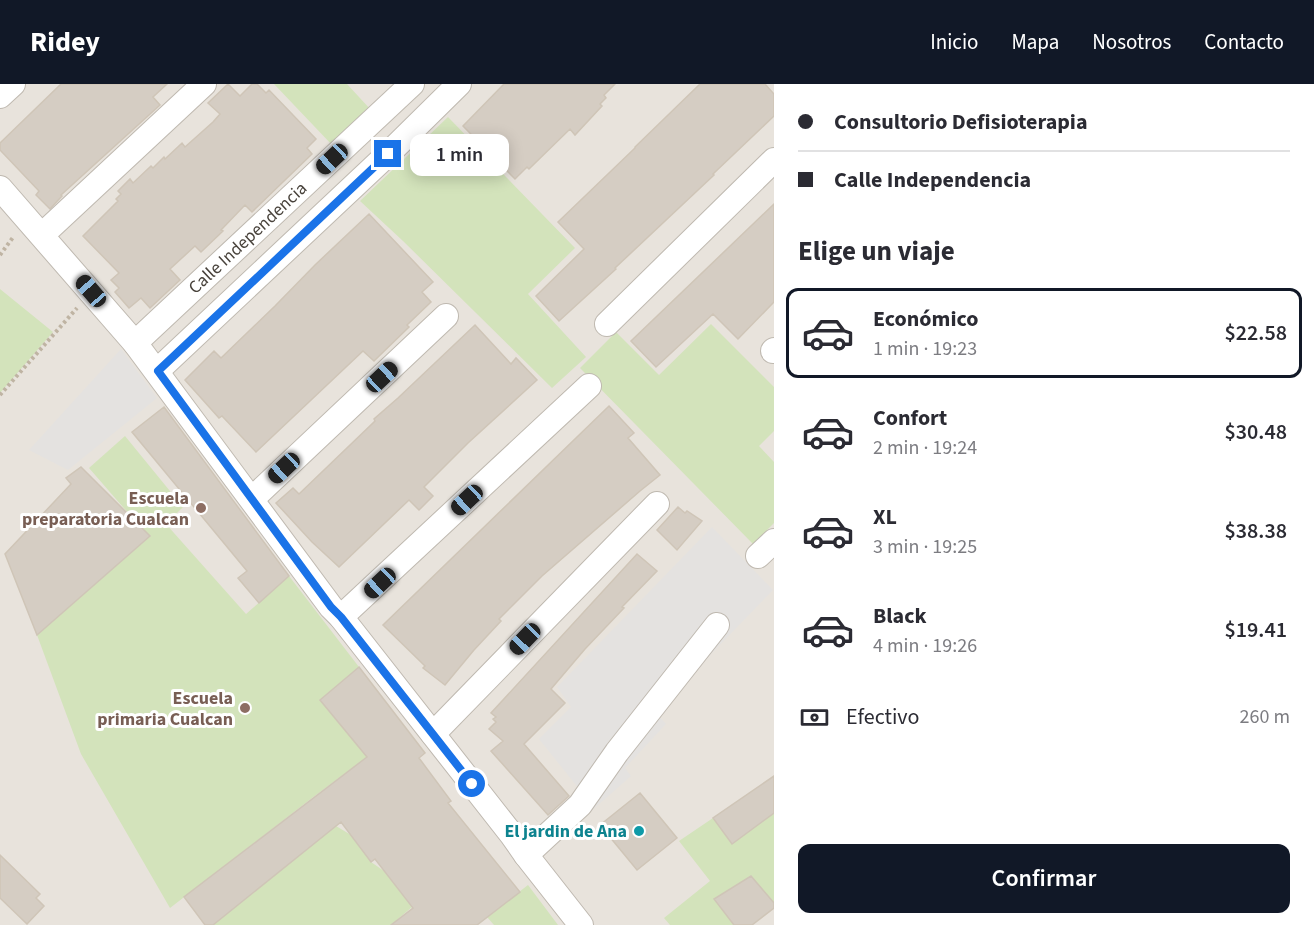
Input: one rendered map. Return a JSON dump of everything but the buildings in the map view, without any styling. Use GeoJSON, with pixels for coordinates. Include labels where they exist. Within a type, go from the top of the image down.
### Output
{"type":"FeatureCollection","features":[{"type":"Feature","properties":{"kind":"street"},"geometry":{"type":"LineString","coordinates":[[0,96],[13,84]]}},
{"type":"Feature","properties":{"kind":"street"},"geometry":{"type":"LineString","coordinates":[[42,235],[204,84]]}},
{"type":"Feature","properties":{"kind":"street","name":"Calle Independencia"},"geometry":{"type":"LineString","coordinates":[[135,343],[412,84]]}},
{"type":"Feature","properties":{"kind":"street","name":"Calle Independencia"},"geometry":{"type":"LineString","coordinates":[[158,371],[459,84]]}},
{"type":"Feature","properties":{"kind":"street"},"geometry":{"type":"LineString","coordinates":[[365,129],[388,154]]}},
{"type":"Feature","properties":{"kind":"street"},"geometry":{"type":"LineString","coordinates":[[607,324],[774,160]]}},
{"type":"Feature","properties":{"kind":"street"},"geometry":{"type":"LineString","coordinates":[[0,188],[158,371],[331,607],[581,925]]}},
{"type":"Feature","properties":{"kind":"street"},"geometry":{"type":"LineString","coordinates":[[252,499],[446,316]]}},
{"type":"Feature","properties":{"kind":"street"},"geometry":{"type":"LineString","coordinates":[[341,617],[589,386]]}},
{"type":"Feature","properties":{"kind":"street"},"geometry":{"type":"LineString","coordinates":[[433,734],[657,504]]}},
{"type":"Feature","properties":{"kind":"street"},"geometry":{"type":"LineString","coordinates":[[526,855],[580,805],[617,752],[717,625]]}},
{"type":"Feature","properties":{"kind":"path"},"geometry":{"type":"LineString","coordinates":[[0,395],[91,291]]}},
{"type":"Feature","properties":{"kind":"shaded area"},"geometry":{"type":"Polygon","coordinates":[[[0,84],[774,84],[774,925],[0,925],[0,84]]]}},
{"type":"Feature","properties":{"kind":"shaded area"},"geometry":{"type":"Polygon","coordinates":[[[121,349],[157,398],[68,470],[29,450],[121,349]]]}},
{"type":"Feature","properties":{"kind":"shaded area"},"geometry":{"type":"Polygon","coordinates":[[[712,527],[773,590],[655,712],[666,724],[625,768],[631,776],[547,850],[532,831],[580,790],[539,739],[571,707],[557,687],[712,527]]]}},
{"type":"Feature","properties":{"kind":"green space"},"geometry":{"type":"Polygon","coordinates":[[[274,84],[347,84],[371,110],[333,146],[274,84]]]}},
{"type":"Feature","properties":{"kind":"green space"},"geometry":{"type":"Polygon","coordinates":[[[448,117],[575,248],[528,294],[586,357],[552,388],[360,201],[448,117]]]}},
{"type":"Feature","properties":{"kind":"green space"},"geometry":{"type":"Polygon","coordinates":[[[0,289],[53,332],[0,393],[0,289]]]}},
{"type":"Feature","properties":{"kind":"green space"},"geometry":{"type":"Polygon","coordinates":[[[711,324],[774,387],[774,431],[759,446],[774,462],[774,523],[753,544],[580,368],[616,332],[659,375],[711,324]]]}},
{"type":"Feature","properties":{"kind":"green space"},"geometry":{"type":"Polygon","coordinates":[[[125,436],[183,507],[166,524],[246,614],[289,576],[359,667],[321,700],[357,744],[398,718],[406,728],[170,908],[81,754],[37,635],[149,537],[89,468],[125,436]]]}},
{"type":"Feature","properties":{"kind":"green space"},"geometry":{"type":"Polygon","coordinates":[[[774,813],[774,903],[734,925],[670,925],[664,918],[710,881],[679,841],[713,818],[733,843],[774,813]]]}},
{"type":"Feature","properties":{"kind":"green space"},"geometry":{"type":"Polygon","coordinates":[[[336,826],[351,835],[371,862],[384,871],[412,907],[391,925],[213,925],[336,826]]]}},
{"type":"Feature","properties":{"kind":"green space"},"geometry":{"type":"Polygon","coordinates":[[[528,885],[558,925],[494,925],[487,917],[528,885]]]}},
{"type":"Feature","properties":{"kind":"place","name":"Escuela preparatoria Cualcan"},"geometry":{"type":"Point","coordinates":[201,508]}},
{"type":"Feature","properties":{"kind":"place","name":"Escuela primaria Cualcan"},"geometry":{"type":"Point","coordinates":[245,708]}},
{"type":"Feature","properties":{"kind":"place","name":"El jardin de Ana"},"geometry":{"type":"Point","coordinates":[639,831]}},
{"type":"Feature","properties":{"kind":"route"},"geometry":{"type":"LineString","coordinates":[[388,154],[158,371],[331,607],[472,784]]}}]}
